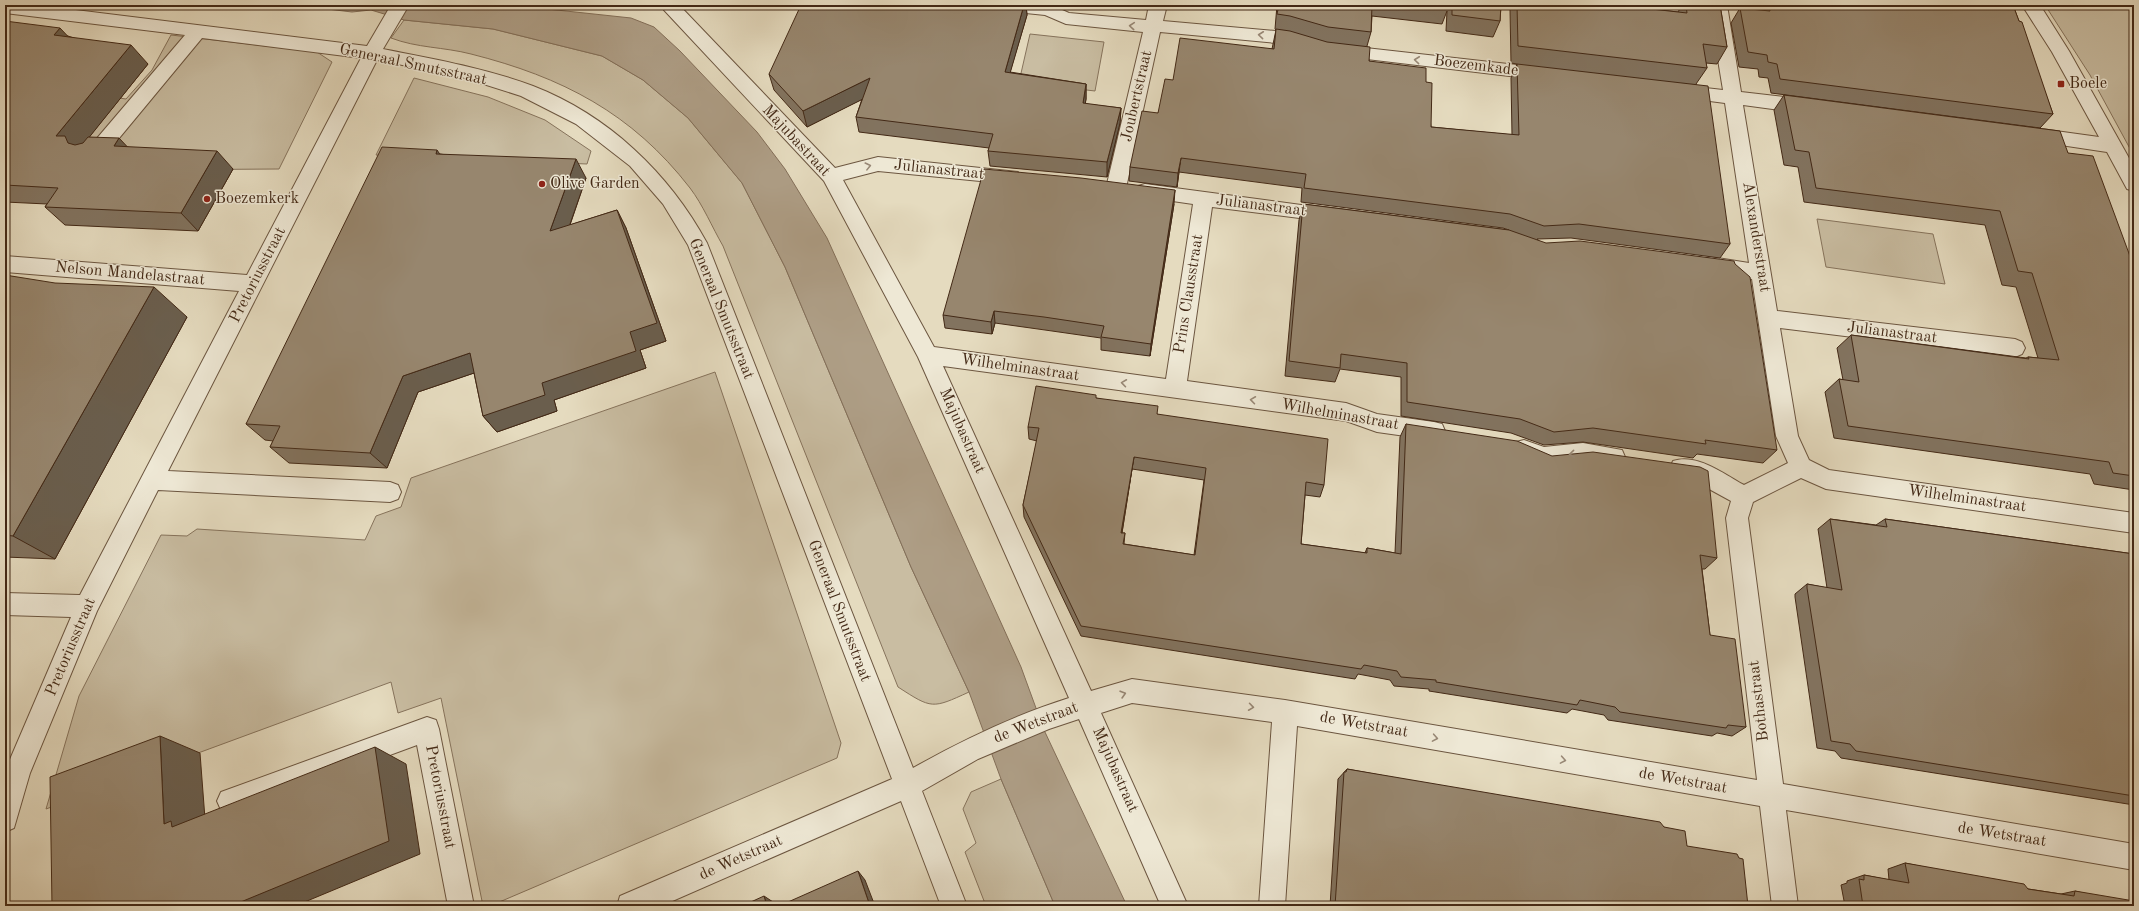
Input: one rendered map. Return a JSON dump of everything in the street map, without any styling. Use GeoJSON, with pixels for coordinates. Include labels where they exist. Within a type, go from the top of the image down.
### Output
{"type":"FeatureCollection","features":[{"type":"Feature","properties":{"kind":"street","name":"Pretoriusstraat"},"geometry":{"type":"LineString","coordinates":[[5,819],[17,773],[87,606],[150,480],[254,284],[372,53],[400,5]]}},
{"type":"Feature","properties":{"kind":"street","name":"Majubastraat"},"geometry":{"type":"LineString","coordinates":[[669,5],[831,176],[928,356],[1175,906]]}},
{"type":"Feature","properties":{"kind":"street","name":"Boezemkade"},"geometry":{"type":"LineString","coordinates":[[1006,5],[1048,10],[1066,18],[1152,27],[1181,26],[1287,38],[1320,48],[1560,76]]}},
{"type":"Feature","properties":{"kind":"street","name":"Joubertstraat"},"geometry":{"type":"LineString","coordinates":[[1109,187],[1158,5]]}},
{"type":"Feature","properties":{"kind":"street","name":"Alexanderstraat"},"geometry":{"type":"LineString","coordinates":[[1718,5],[1734,97],[1787,436],[1801,467]]}},
{"type":"Feature","properties":{"kind":"street"},"geometry":{"type":"LineString","coordinates":[[2031,5],[2060,51],[2134,184]]}},
{"type":"Feature","properties":{"kind":"street","name":"Generaal Smutsstraat"},"geometry":{"type":"LineString","coordinates":[[5,7],[372,53],[459,70],[526,91],[582,119],[637,161],[670,199],[697,243],[954,906]]}},
{"type":"Feature","properties":{"kind":"street"},"geometry":{"type":"LineString","coordinates":[[94,155],[198,31]]}},
{"type":"Feature","properties":{"kind":"street"},"geometry":{"type":"LineString","coordinates":[[1663,89],[1829,109]]}},
{"type":"Feature","properties":{"kind":"street"},"geometry":{"type":"LineString","coordinates":[[2019,134],[2114,146]]}},
{"type":"Feature","properties":{"kind":"street","name":"Julianastraat"},"geometry":{"type":"LineString","coordinates":[[831,176],[878,164],[1027,178]]}},
{"type":"Feature","properties":{"kind":"street","name":"Julianastraat"},"geometry":{"type":"LineString","coordinates":[[1109,187],[1346,217]]}},
{"type":"Feature","properties":{"kind":"street","name":"Prins Clausstraat"},"geometry":{"type":"LineString","coordinates":[[1174,389],[1204,198]]}},
{"type":"Feature","properties":{"kind":"street"},"geometry":{"type":"LineString","coordinates":[[1693,263],[1761,272]]}},
{"type":"Feature","properties":{"kind":"street","name":"Nelson Mandelastraat"},"geometry":{"type":"LineString","coordinates":[[5,264],[254,284]]}},
{"type":"Feature","properties":{"kind":"street","name":"Julianastraat"},"geometry":{"type":"LineString","coordinates":[[1768,318],[2015,348]]}},
{"type":"Feature","properties":{"kind":"street","name":"Wilhelminastraat"},"geometry":{"type":"LineString","coordinates":[[928,356],[1346,412],[1377,423],[1456,435]]}},
{"type":"Feature","properties":{"kind":"street"},"geometry":{"type":"LineString","coordinates":[[1503,442],[1511,443],[1543,457],[1583,453],[1630,460]]}},
{"type":"Feature","properties":{"kind":"street"},"geometry":{"type":"LineString","coordinates":[[1661,465],[1692,469],[1744,496],[1801,467]]}},
{"type":"Feature","properties":{"kind":"street","name":"Wilhelminastraat"},"geometry":{"type":"LineString","coordinates":[[1801,467],[1826,479],[2134,523]]}},
{"type":"Feature","properties":{"kind":"street"},"geometry":{"type":"LineString","coordinates":[[150,480],[390,492]]}},
{"type":"Feature","properties":{"kind":"street","name":"Bothastraat"},"geometry":{"type":"LineString","coordinates":[[1744,496],[1737,518],[1770,796],[1785,906]]}},
{"type":"Feature","properties":{"kind":"street"},"geometry":{"type":"LineString","coordinates":[[5,604],[87,606]]}},
{"type":"Feature","properties":{"kind":"street","name":"de Wetstraat"},"geometry":{"type":"LineString","coordinates":[[630,906],[908,786],[970,750],[1047,716],[1132,691],[1285,712],[2134,857]]}},
{"type":"Feature","properties":{"kind":"street"},"geometry":{"type":"LineString","coordinates":[[1272,906],[1285,712]]}},
{"type":"Feature","properties":{"kind":"street","name":"Pretoriusstraat"},"geometry":{"type":"LineString","coordinates":[[230,801],[427,729],[462,906]]}},
{"type":"Feature","properties":{"kind":"shaded area"},"geometry":{"type":"Polygon","coordinates":[[[294,5],[510,5],[631,18],[654,27],[680,51],[757,132],[785,169],[827,238],[1021,667],[1044,730],[1127,906],[1055,906],[1001,779],[969,692],[911,567],[785,267],[742,183],[688,118],[643,80],[602,56],[493,29],[404,20],[371,10],[352,12],[294,5]]]}},
{"type":"Feature","properties":{"kind":"shaded area"},"geometry":{"type":"Polygon","coordinates":[[[2045,5],[2134,5],[2134,156],[2090,75],[2045,5]]]}},
{"type":"Feature","properties":{"kind":"shaded area"},"geometry":{"type":"Polygon","coordinates":[[[404,20],[493,29],[602,56],[643,80],[688,118],[742,183],[785,267],[911,567],[969,692],[939,704],[932,704],[918,699],[898,687],[723,246],[690,188],[668,162],[644,139],[619,119],[593,102],[565,87],[504,63],[471,54],[411,44],[391,38],[404,20]]]}},
{"type":"Feature","properties":{"kind":"shaded area"},"geometry":{"type":"Polygon","coordinates":[[[1030,34],[1104,42],[1095,91],[1019,82],[1030,34]]]}},
{"type":"Feature","properties":{"kind":"shaded area"},"geometry":{"type":"Polygon","coordinates":[[[171,35],[317,52],[332,62],[279,169],[123,170],[81,137],[119,98],[126,99],[152,70],[171,35]]]}},
{"type":"Feature","properties":{"kind":"shaded area"},"geometry":{"type":"Polygon","coordinates":[[[414,78],[488,97],[545,120],[591,151],[587,164],[376,155],[414,78]]]}},
{"type":"Feature","properties":{"kind":"shaded area"},"geometry":{"type":"Polygon","coordinates":[[[1817,219],[1933,234],[1945,284],[1826,267],[1817,219]]]}},
{"type":"Feature","properties":{"kind":"shaded area"},"geometry":{"type":"Polygon","coordinates":[[[715,372],[841,743],[837,758],[490,906],[483,906],[441,698],[398,713],[391,682],[46,809],[79,696],[161,535],[187,536],[197,529],[365,540],[376,516],[401,507],[411,478],[715,372]]]}},
{"type":"Feature","properties":{"kind":"shaded area"},"geometry":{"type":"Polygon","coordinates":[[[1001,779],[1055,906],[986,906],[965,852],[976,843],[963,809],[971,792],[1001,779]]]}},
{"type":"Feature","properties":{"kind":"building"},"geometry":{"type":"Polygon","coordinates":[[[801,5],[932,5],[949,7],[950,5],[1024,5],[1005,72],[1086,84],[1083,103],[1121,108],[1107,162],[988,151],[993,134],[856,117],[870,78],[803,111],[769,74],[801,5]]]}},
{"type":"Feature","properties":{"kind":"building"},"geometry":{"type":"Polygon","coordinates":[[[1279,5],[1372,5],[1371,32],[1328,27],[1290,16],[1277,14],[1279,5]]]}},
{"type":"Feature","properties":{"kind":"building"},"geometry":{"type":"Polygon","coordinates":[[[1411,5],[1447,5],[1447,9],[1411,5]]]}},
{"type":"Feature","properties":{"kind":"building"},"geometry":{"type":"Polygon","coordinates":[[[1452,5],[1501,5],[1500,21],[1452,15],[1452,5]]]}},
{"type":"Feature","properties":{"kind":"building"},"geometry":{"type":"Polygon","coordinates":[[[1517,5],[1616,5],[1687,13],[1686,5],[1720,5],[1727,47],[1703,44],[1707,68],[1518,46],[1517,5]]]}},
{"type":"Feature","properties":{"kind":"building"},"geometry":{"type":"Polygon","coordinates":[[[1769,5],[2013,5],[2019,21],[2022,22],[2053,114],[1780,79],[1777,64],[1768,62],[1767,55],[1748,52],[1740,8],[1770,11],[1769,5]]]}},
{"type":"Feature","properties":{"kind":"building"},"geometry":{"type":"Polygon","coordinates":[[[5,21],[60,28],[54,35],[131,45],[56,136],[65,136],[68,143],[75,145],[83,143],[88,137],[119,138],[114,146],[217,151],[181,213],[45,207],[58,188],[5,185],[5,21]]]}},
{"type":"Feature","properties":{"kind":"building"},"geometry":{"type":"Polygon","coordinates":[[[1276,29],[1290,31],[1327,42],[1370,47],[1369,61],[1426,68],[1426,82],[1432,83],[1431,127],[1519,135],[1517,64],[1708,86],[1730,244],[1579,224],[1544,226],[1510,214],[1304,188],[1306,174],[1181,158],[1178,173],[1130,167],[1142,111],[1158,113],[1165,79],[1173,80],[1180,38],[1274,49],[1276,29]]]}},
{"type":"Feature","properties":{"kind":"building"},"geometry":{"type":"Polygon","coordinates":[[[1784,95],[2060,131],[2068,153],[2093,156],[2134,267],[2134,476],[2113,473],[2109,462],[1848,426],[1839,379],[1859,382],[1851,335],[2029,359],[2028,357],[2059,360],[2032,273],[2018,271],[2000,211],[1816,188],[1809,152],[1795,150],[1784,95]]]}},
{"type":"Feature","properties":{"kind":"building"},"geometry":{"type":"Polygon","coordinates":[[[382,147],[437,150],[436,154],[576,159],[550,231],[617,210],[657,323],[630,332],[636,351],[542,383],[545,395],[483,416],[470,353],[403,376],[370,453],[270,447],[280,426],[246,424],[382,147]]]}},
{"type":"Feature","properties":{"kind":"building"},"geometry":{"type":"Polygon","coordinates":[[[984,169],[1081,178],[1175,190],[1151,344],[1101,337],[1104,326],[1044,317],[994,311],[991,322],[943,315],[984,169]]]}},
{"type":"Feature","properties":{"kind":"building"},"geometry":{"type":"Polygon","coordinates":[[[1303,204],[1509,230],[1546,243],[1580,241],[1734,261],[1735,264],[1750,277],[1777,450],[1705,440],[1706,444],[1593,428],[1554,432],[1520,419],[1407,402],[1407,363],[1341,354],[1340,368],[1289,361],[1303,204]]]}},
{"type":"Feature","properties":{"kind":"building"},"geometry":{"type":"Polygon","coordinates":[[[5,275],[55,283],[154,287],[13,536],[5,535],[5,275]]]}},
{"type":"Feature","properties":{"kind":"building"},"geometry":{"type":"Polygon","coordinates":[[[1036,386],[1096,395],[1096,398],[1158,406],[1157,414],[1328,439],[1324,485],[1306,482],[1301,544],[1367,553],[1367,548],[1401,554],[1406,424],[1517,441],[1552,456],[1593,452],[1700,467],[1708,471],[1717,558],[1700,555],[1710,635],[1735,639],[1746,727],[1728,725],[1726,728],[1620,712],[1615,707],[1580,700],[1577,705],[1436,682],[1436,680],[1401,677],[1397,671],[1364,665],[1361,669],[1081,626],[1023,505],[1039,428],[1028,427],[1036,386]],[[1134,457],[1121,533],[1125,533],[1123,544],[1195,555],[1206,468],[1134,457]]]}},
{"type":"Feature","properties":{"kind":"building"},"geometry":{"type":"Polygon","coordinates":[[[1830,519],[1887,527],[1885,519],[2134,554],[2134,796],[1856,751],[1850,744],[1831,741],[1807,588],[1807,584],[1842,590],[1830,519]]]}},
{"type":"Feature","properties":{"kind":"building"},"geometry":{"type":"Polygon","coordinates":[[[160,736],[164,824],[171,821],[172,827],[375,747],[389,841],[231,906],[52,906],[50,777],[160,736]]]}},
{"type":"Feature","properties":{"kind":"building"},"geometry":{"type":"Polygon","coordinates":[[[1347,769],[1660,822],[1664,827],[1685,831],[1687,846],[1737,854],[1739,858],[1743,859],[1748,906],[1335,906],[1344,772],[1346,772],[1347,769]]]}},
{"type":"Feature","properties":{"kind":"building"},"geometry":{"type":"Polygon","coordinates":[[[1905,863],[2024,884],[2028,889],[2074,896],[2075,891],[2134,901],[2134,906],[1863,906],[1859,879],[1864,880],[1864,875],[1909,883],[1905,863]]]}},
{"type":"Feature","properties":{"kind":"building"},"geometry":{"type":"Polygon","coordinates":[[[858,871],[870,906],[779,906],[858,871]]]}},
{"type":"Feature","properties":{"kind":"building"},"geometry":{"type":"Polygon","coordinates":[[[764,896],[767,906],[742,906],[764,896]]]}},
{"type":"Feature","properties":{"kind":"place","name":"Boele"},"geometry":{"type":"Point","coordinates":[2061,84]}},
{"type":"Feature","properties":{"kind":"place","name":"Olive Garden"},"geometry":{"type":"Point","coordinates":[542,184]}},
{"type":"Feature","properties":{"kind":"place","name":"Boezemkerk"},"geometry":{"type":"Point","coordinates":[207,199]}}]}
